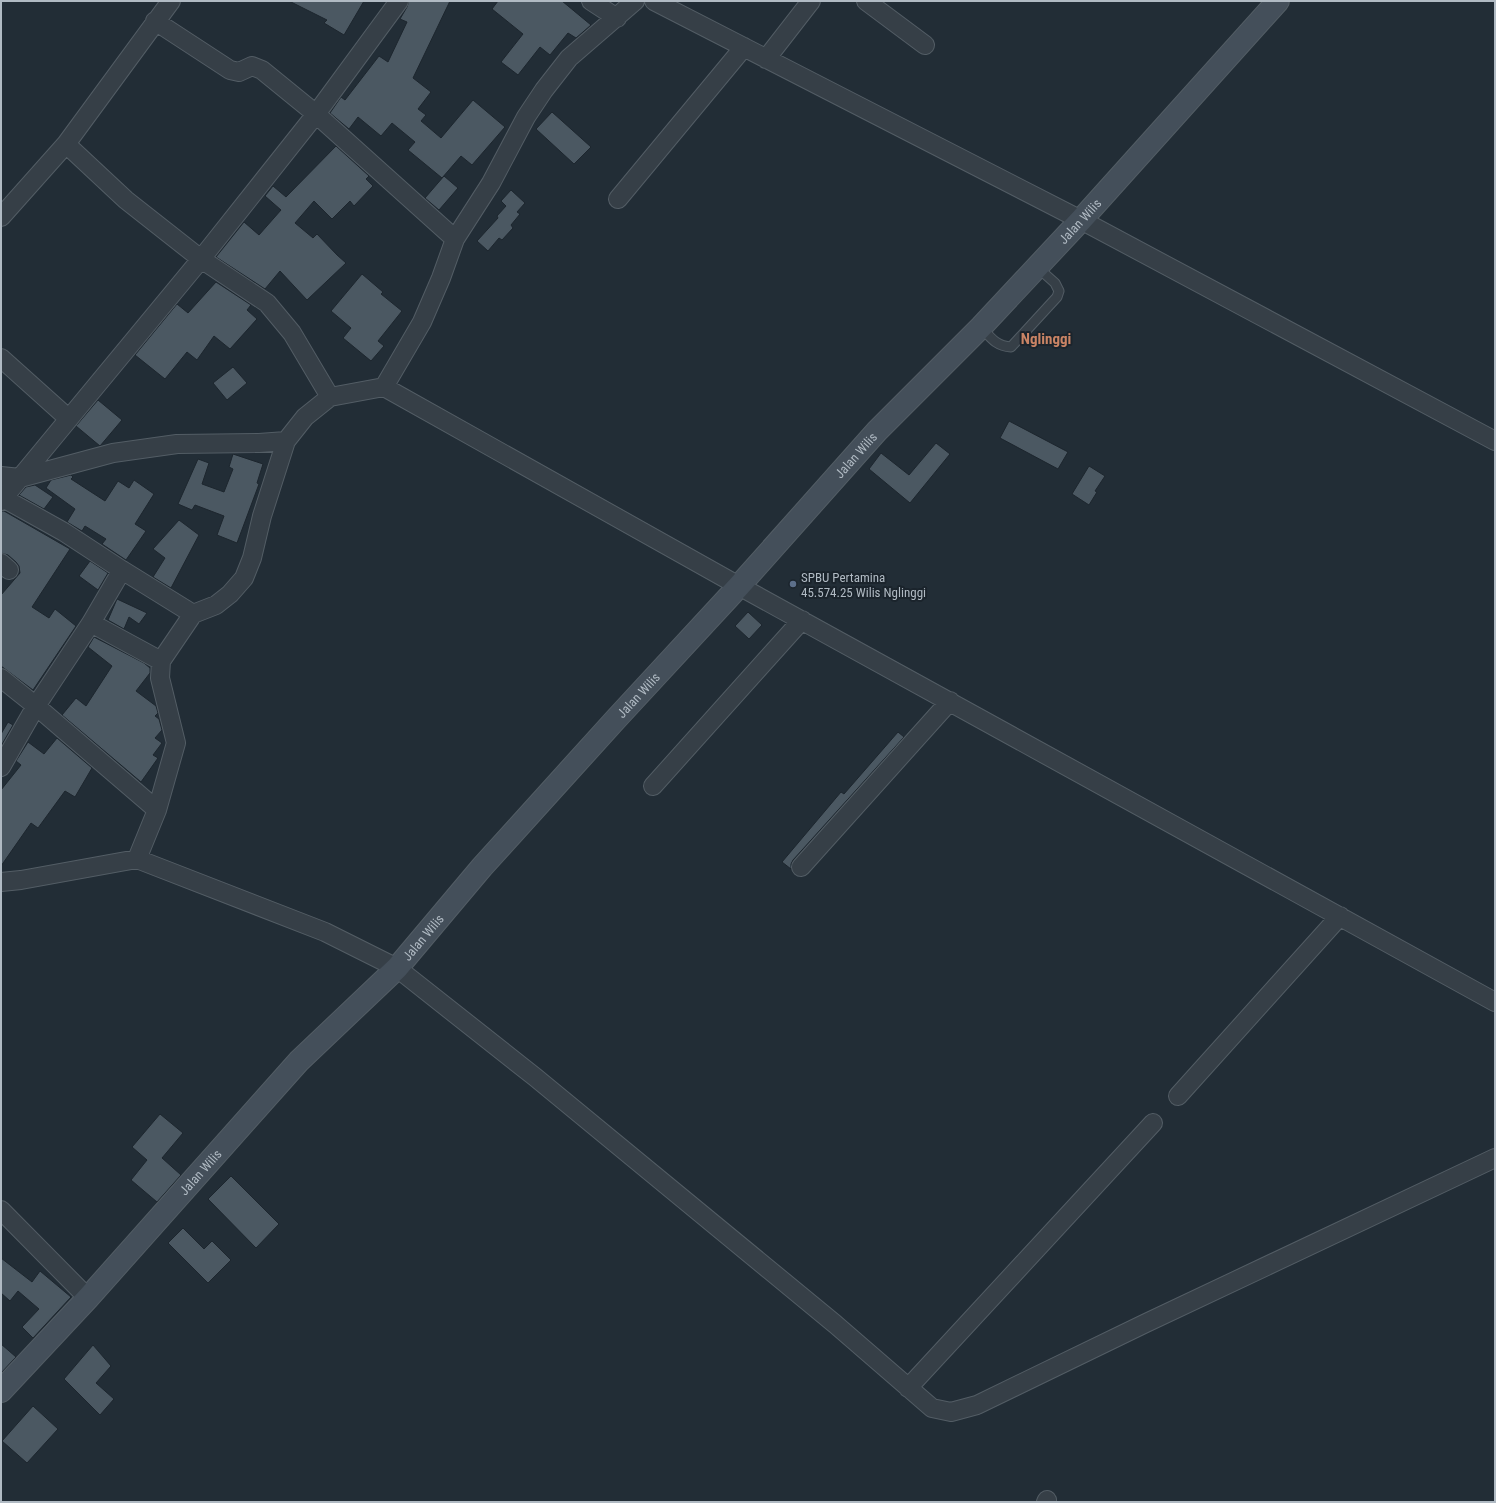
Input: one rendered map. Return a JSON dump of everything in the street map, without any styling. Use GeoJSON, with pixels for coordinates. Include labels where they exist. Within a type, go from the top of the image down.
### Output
{"type":"FeatureCollection","features":[{"type":"Feature","properties":{"kind":"main road","name":"Jalan Wilis"},"geometry":{"type":"LineString","coordinates":[[1,1391],[88,1298],[299,1061],[398,968],[482,867],[739,586],[877,431],[981,327],[1081,220],[1278,1]]}},
{"type":"Feature","properties":{"kind":"street"},"geometry":{"type":"LineString","coordinates":[[1,217],[66,144],[171,1]]}},
{"type":"Feature","properties":{"kind":"street"},"geometry":{"type":"LineString","coordinates":[[194,614],[64,532],[2,499],[201,259],[316,114],[400,1]]}},
{"type":"Feature","properties":{"kind":"street"},"geometry":{"type":"LineString","coordinates":[[591,1],[617,18]]}},
{"type":"Feature","properties":{"kind":"street"},"geometry":{"type":"LineString","coordinates":[[384,387],[422,322],[441,278],[455,239],[491,183],[526,117],[544,90],[569,58],[635,1]]}},
{"type":"Feature","properties":{"kind":"street"},"geometry":{"type":"LineString","coordinates":[[654,1],[1081,220],[1495,441]]}},
{"type":"Feature","properties":{"kind":"street"},"geometry":{"type":"LineString","coordinates":[[766,58],[811,1]]}},
{"type":"Feature","properties":{"kind":"street"},"geometry":{"type":"LineString","coordinates":[[866,1],[925,45]]}},
{"type":"Feature","properties":{"kind":"street"},"geometry":{"type":"LineString","coordinates":[[155,21],[230,70],[239,72],[252,66],[262,70],[316,114],[455,239]]}},
{"type":"Feature","properties":{"kind":"street"},"geometry":{"type":"LineString","coordinates":[[618,199],[744,47]]}},
{"type":"Feature","properties":{"kind":"street"},"geometry":{"type":"LineString","coordinates":[[66,144],[126,200],[201,259],[267,303],[292,333],[330,397]]}},
{"type":"Feature","properties":{"kind":"street"},"geometry":{"type":"LineString","coordinates":[[1,358],[69,419]]}},
{"type":"Feature","properties":{"kind":"street"},"geometry":{"type":"LineString","coordinates":[[137,859],[157,810],[176,743],[160,678],[161,661],[194,614],[216,605],[230,594],[244,578],[252,558],[262,516],[286,441],[305,418],[330,397],[384,387],[739,586],[1495,1002]]}},
{"type":"Feature","properties":{"kind":"street"},"geometry":{"type":"LineString","coordinates":[[1,476],[20,478],[113,453],[177,444],[259,443],[286,441]]}},
{"type":"Feature","properties":{"kind":"street"},"geometry":{"type":"LineString","coordinates":[[1,767],[36,706],[91,623],[122,570]]}},
{"type":"Feature","properties":{"kind":"street"},"geometry":{"type":"LineString","coordinates":[[653,786],[802,620]]}},
{"type":"Feature","properties":{"kind":"street"},"geometry":{"type":"LineString","coordinates":[[91,623],[161,661]]}},
{"type":"Feature","properties":{"kind":"street"},"geometry":{"type":"LineString","coordinates":[[1,678],[36,706],[157,810]]}},
{"type":"Feature","properties":{"kind":"street"},"geometry":{"type":"LineString","coordinates":[[802,867],[950,701]]}},
{"type":"Feature","properties":{"kind":"street"},"geometry":{"type":"LineString","coordinates":[[1,882],[21,880],[137,859],[325,932],[398,968],[535,1077],[834,1324],[932,1408],[951,1412],[977,1405],[1495,1158]]}},
{"type":"Feature","properties":{"kind":"street"},"geometry":{"type":"LineString","coordinates":[[1178,1096],[1340,916]]}},
{"type":"Feature","properties":{"kind":"street"},"geometry":{"type":"LineString","coordinates":[[908,1388],[1153,1123]]}},
{"type":"Feature","properties":{"kind":"street"},"geometry":{"type":"LineString","coordinates":[[1,1210],[88,1298]]}},
{"type":"Feature","properties":{"kind":"lane"},"geometry":{"type":"LineString","coordinates":[[981,327],[993,341],[1002,346],[1012,347],[1025,333],[1057,297],[1059,291],[1056,283],[1037,266]]}},
{"type":"Feature","properties":{"kind":"building"},"geometry":{"type":"Polygon","coordinates":[[[289,1],[364,1],[344,35],[324,23],[327,20],[289,1]]]}},
{"type":"Feature","properties":{"kind":"building"},"geometry":{"type":"Polygon","coordinates":[[[409,1],[450,1],[413,78],[431,92],[418,109],[426,115],[421,121],[441,138],[473,100],[505,127],[472,165],[461,156],[442,178],[408,150],[415,142],[392,123],[381,136],[358,117],[349,129],[330,113],[341,97],[345,100],[379,56],[388,62],[407,22],[400,19],[409,1]]]}},
{"type":"Feature","properties":{"kind":"building"},"geometry":{"type":"Polygon","coordinates":[[[498,1],[562,1],[591,25],[576,38],[568,33],[550,55],[540,47],[518,75],[501,62],[523,34],[492,9],[498,1]]]}},
{"type":"Feature","properties":{"kind":"building"},"geometry":{"type":"Polygon","coordinates":[[[552,112],[591,147],[574,164],[536,129],[552,112]]]}},
{"type":"Feature","properties":{"kind":"building"},"geometry":{"type":"Polygon","coordinates":[[[336,146],[369,176],[366,179],[373,186],[354,206],[350,201],[332,219],[314,201],[295,223],[313,238],[317,234],[346,263],[307,300],[280,271],[265,289],[216,257],[244,222],[259,235],[281,210],[265,196],[273,186],[286,197],[336,146]]]}},
{"type":"Feature","properties":{"kind":"building"},"geometry":{"type":"Polygon","coordinates":[[[444,176],[458,188],[439,210],[425,198],[444,176]]]}},
{"type":"Feature","properties":{"kind":"building"},"geometry":{"type":"Polygon","coordinates":[[[511,190],[525,203],[517,212],[520,214],[511,225],[513,228],[502,240],[499,238],[488,251],[477,241],[498,218],[497,216],[506,206],[501,201],[511,190]]]}},
{"type":"Feature","properties":{"kind":"building"},"geometry":{"type":"Polygon","coordinates":[[[362,274],[383,292],[381,294],[402,311],[378,341],[384,346],[371,361],[343,338],[351,328],[331,311],[362,274]]]}},
{"type":"Feature","properties":{"kind":"building"},"geometry":{"type":"Polygon","coordinates":[[[216,282],[251,305],[247,310],[257,319],[230,349],[214,336],[197,360],[187,352],[165,379],[135,355],[177,304],[188,313],[216,282]]]}},
{"type":"Feature","properties":{"kind":"building"},"geometry":{"type":"Polygon","coordinates":[[[233,367],[247,383],[227,400],[213,383],[233,367]]]}},
{"type":"Feature","properties":{"kind":"building"},"geometry":{"type":"Polygon","coordinates":[[[98,400],[122,420],[100,446],[76,426],[98,400]]]}},
{"type":"Feature","properties":{"kind":"building"},"geometry":{"type":"Polygon","coordinates":[[[1009,421],[1068,452],[1058,469],[1000,438],[1009,421]]]}},
{"type":"Feature","properties":{"kind":"building"},"geometry":{"type":"Polygon","coordinates":[[[936,443],[950,454],[910,503],[869,469],[881,453],[909,475],[936,443]]]}},
{"type":"Feature","properties":{"kind":"building"},"geometry":{"type":"Polygon","coordinates":[[[233,454],[263,464],[257,483],[259,484],[237,543],[217,535],[224,516],[195,505],[192,510],[178,504],[198,459],[209,463],[202,484],[224,492],[233,469],[229,467],[233,454]]]}},
{"type":"Feature","properties":{"kind":"building"},"geometry":{"type":"Polygon","coordinates":[[[1089,466],[1105,476],[1095,491],[1097,492],[1089,505],[1072,494],[1089,466]]]}},
{"type":"Feature","properties":{"kind":"building"},"geometry":{"type":"Polygon","coordinates":[[[71,475],[73,477],[71,479],[105,501],[118,481],[129,488],[134,480],[154,494],[135,524],[146,531],[126,560],[102,544],[106,539],[85,526],[82,531],[67,522],[75,509],[46,488],[51,480],[71,475]]]}},
{"type":"Feature","properties":{"kind":"building"},"geometry":{"type":"Polygon","coordinates":[[[35,485],[53,497],[44,509],[19,495],[26,487],[35,485]]]}},
{"type":"Feature","properties":{"kind":"building"},"geometry":{"type":"Polygon","coordinates":[[[1,511],[4,511],[70,549],[32,607],[49,618],[55,609],[76,626],[33,690],[1,666],[1,595],[20,573],[19,566],[16,562],[8,555],[1,553],[1,511]]]}},
{"type":"Feature","properties":{"kind":"building"},"geometry":{"type":"Polygon","coordinates":[[[179,520],[199,535],[171,588],[153,577],[165,558],[153,549],[179,520]]]}},
{"type":"Feature","properties":{"kind":"building"},"geometry":{"type":"Polygon","coordinates":[[[90,561],[108,573],[98,590],[79,576],[90,561]]]}},
{"type":"Feature","properties":{"kind":"building"},"geometry":{"type":"Polygon","coordinates":[[[117,599],[147,613],[139,624],[129,617],[124,629],[108,620],[117,599]]]}},
{"type":"Feature","properties":{"kind":"building"},"geometry":{"type":"Polygon","coordinates":[[[748,612],[762,625],[749,639],[735,626],[748,612]]]}},
{"type":"Feature","properties":{"kind":"building"},"geometry":{"type":"Polygon","coordinates":[[[94,637],[144,663],[150,668],[150,673],[136,691],[156,706],[158,713],[155,716],[159,719],[162,730],[155,738],[162,743],[153,755],[158,758],[141,782],[62,715],[76,698],[86,706],[112,666],[88,647],[94,637]]]}},
{"type":"Feature","properties":{"kind":"building"},"geometry":{"type":"Polygon","coordinates":[[[8,722],[13,725],[1,746],[1,734],[8,722]]]}},
{"type":"Feature","properties":{"kind":"building"},"geometry":{"type":"Polygon","coordinates":[[[898,732],[904,737],[793,860],[791,869],[782,862],[841,792],[844,794],[898,732]]]}},
{"type":"Feature","properties":{"kind":"building"},"geometry":{"type":"Polygon","coordinates":[[[57,738],[92,768],[75,797],[65,791],[38,828],[31,823],[1,866],[1,790],[21,765],[16,761],[28,742],[44,754],[57,738]]]}},
{"type":"Feature","properties":{"kind":"building"},"geometry":{"type":"Polygon","coordinates":[[[160,1114],[183,1133],[162,1158],[181,1175],[157,1202],[131,1180],[147,1160],[132,1147],[160,1114]]]}},
{"type":"Feature","properties":{"kind":"building"},"geometry":{"type":"Polygon","coordinates":[[[231,1176],[279,1224],[256,1248],[208,1199],[231,1176]]]}},
{"type":"Feature","properties":{"kind":"building"},"geometry":{"type":"Polygon","coordinates":[[[183,1228],[204,1249],[212,1241],[231,1260],[208,1283],[168,1243],[183,1228]]]}},
{"type":"Feature","properties":{"kind":"building"},"geometry":{"type":"Polygon","coordinates":[[[1,1258],[32,1282],[40,1271],[71,1297],[33,1338],[22,1327],[39,1309],[18,1291],[10,1301],[1,1293],[1,1258]]]}},
{"type":"Feature","properties":{"kind":"building"},"geometry":{"type":"Polygon","coordinates":[[[1,1344],[16,1357],[1,1373],[1,1344]]]}},
{"type":"Feature","properties":{"kind":"building"},"geometry":{"type":"Polygon","coordinates":[[[93,1345],[111,1366],[96,1383],[114,1399],[100,1415],[64,1379],[93,1345]]]}},
{"type":"Feature","properties":{"kind":"building"},"geometry":{"type":"Polygon","coordinates":[[[33,1406],[58,1429],[27,1463],[2,1441],[33,1406]]]}},
{"type":"Feature","properties":{"kind":"place","name":"SPBU Pertamina 45.574.25 Wilis Nglinggi"},"geometry":{"type":"Point","coordinates":[793,584]}},
{"type":"Feature","properties":{"kind":"district","name":"Nglinggi"},"geometry":{"type":"Point","coordinates":[1046,339]}}]}
